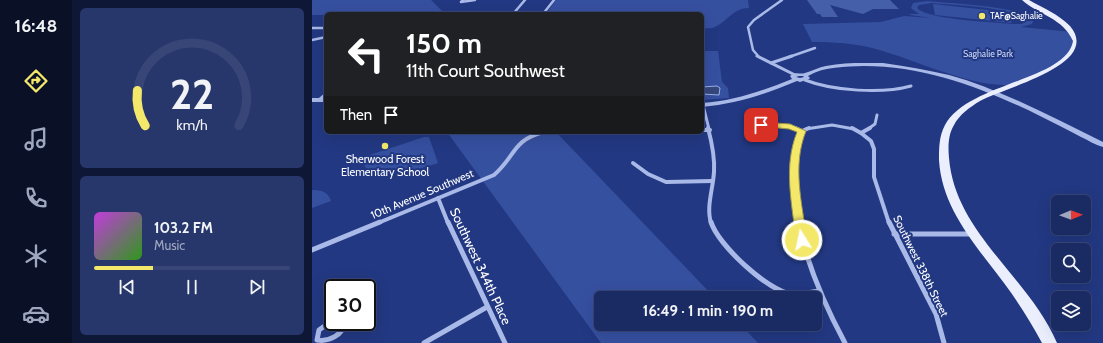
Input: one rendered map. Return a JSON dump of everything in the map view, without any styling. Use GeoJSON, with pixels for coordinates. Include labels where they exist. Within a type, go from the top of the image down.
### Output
{"type":"FeatureCollection","features":[{"type":"Feature","properties":{"kind":"main road"},"geometry":{"type":"LineString","coordinates":[[1025,0],[1054,17],[1067,27],[1075,36],[1076,46],[1070,57],[1052,69],[969,103],[959,112],[946,131],[943,145],[945,171],[954,199],[972,234],[1017,291],[1050,343]]}},
{"type":"Feature","properties":{"kind":"street"},"geometry":{"type":"LineString","coordinates":[[463,0],[461,2],[475,0]]}},
{"type":"Feature","properties":{"kind":"street"},"geometry":{"type":"LineString","coordinates":[[515,12],[525,0]]}},
{"type":"Feature","properties":{"kind":"street"},"geometry":{"type":"LineString","coordinates":[[545,12],[554,0]]}},
{"type":"Feature","properties":{"kind":"street"},"geometry":{"type":"LineString","coordinates":[[782,0],[754,20],[748,27],[753,50],[756,55],[795,77]]}},
{"type":"Feature","properties":{"kind":"street"},"geometry":{"type":"LineString","coordinates":[[312,28],[324,28]]}},
{"type":"Feature","properties":{"kind":"street"},"geometry":{"type":"LineString","coordinates":[[312,40],[324,37]]}},
{"type":"Feature","properties":{"kind":"street"},"geometry":{"type":"LineString","coordinates":[[771,63],[815,48]]}},
{"type":"Feature","properties":{"kind":"street"},"geometry":{"type":"LineString","coordinates":[[704,105],[725,103],[749,98],[795,77],[805,77],[823,68],[844,65],[892,65],[938,73],[992,93],[1103,145]]}},
{"type":"Feature","properties":{"kind":"street"},"geometry":{"type":"LineString","coordinates":[[805,77],[819,86],[837,89],[904,88],[911,86]]}},
{"type":"Feature","properties":{"kind":"street"},"geometry":{"type":"LineString","coordinates":[[319,100],[324,96]]}},
{"type":"Feature","properties":{"kind":"street"},"geometry":{"type":"LineString","coordinates":[[312,100],[324,100]]}},
{"type":"Feature","properties":{"kind":"street"},"geometry":{"type":"LineString","coordinates":[[704,109],[713,148],[709,215],[714,232],[729,251],[770,285],[782,291]]}},
{"type":"Feature","properties":{"kind":"street"},"geometry":{"type":"LineString","coordinates":[[761,125],[790,126],[802,131],[816,126],[837,126],[850,128],[861,133],[872,128],[877,120],[877,115]]}},
{"type":"Feature","properties":{"kind":"street"},"geometry":{"type":"LineString","coordinates":[[704,130],[710,130]]}},
{"type":"Feature","properties":{"kind":"street"},"geometry":{"type":"LineString","coordinates":[[802,131],[797,144],[793,174],[797,214],[802,240],[819,291]]}},
{"type":"Feature","properties":{"kind":"street","name":"Southwest 338th Street"},"geometry":{"type":"LineString","coordinates":[[861,133],[871,141],[874,149],[874,177],[894,234],[936,314],[944,343]]}},
{"type":"Feature","properties":{"kind":"street","name":"10th Avenue Southwest"},"geometry":{"type":"LineString","coordinates":[[312,250],[494,175],[507,164],[515,146],[526,138],[538,134]]}},
{"type":"Feature","properties":{"kind":"street"},"geometry":{"type":"LineString","coordinates":[[633,163],[648,174],[666,182],[712,181]]}},
{"type":"Feature","properties":{"kind":"street","name":"Southwest 344th Place"},"geometry":{"type":"LineString","coordinates":[[438,198],[487,307],[505,343]]}},
{"type":"Feature","properties":{"kind":"street"},"geometry":{"type":"LineString","coordinates":[[894,234],[972,234]]}},
{"type":"Feature","properties":{"kind":"street"},"geometry":{"type":"LineString","coordinates":[[822,298],[845,343]]}},
{"type":"Feature","properties":{"kind":"street"},"geometry":{"type":"LineString","coordinates":[[424,343],[487,307]]}},
{"type":"Feature","properties":{"kind":"street"},"geometry":{"type":"LineString","coordinates":[[324,324],[316,333],[316,337],[319,341],[328,342],[342,331]]}},
{"type":"Feature","properties":{"kind":"green space"},"geometry":{"type":"Polygon","coordinates":[[[312,0],[431,0],[443,12],[324,12],[324,15],[312,15],[312,0]]]}},
{"type":"Feature","properties":{"kind":"green space"},"geometry":{"type":"Polygon","coordinates":[[[556,0],[748,0],[749,8],[735,12],[714,28],[704,28],[704,12],[547,12],[556,0]]]}},
{"type":"Feature","properties":{"kind":"green space","name":"Saghalie Park"},"geometry":{"type":"Polygon","coordinates":[[[928,1],[1000,8],[1015,12],[1026,16],[1033,21],[1032,24],[1021,27],[1072,32],[1076,41],[1074,49],[1072,53],[1062,62],[1036,76],[1010,85],[993,84],[959,77],[892,54],[860,45],[812,42],[803,24],[881,22],[904,16],[932,18],[910,15],[919,14],[911,8],[913,3],[928,1]],[[932,3],[919,5],[917,8],[934,15],[962,20],[1012,24],[1022,24],[1026,21],[1021,16],[998,10],[932,3]]]}},
{"type":"Feature","properties":{"kind":"green space"},"geometry":{"type":"Polygon","coordinates":[[[933,4],[1006,12],[1012,23],[935,15],[933,4]]]}},
{"type":"Feature","properties":{"kind":"green space"},"geometry":{"type":"Polygon","coordinates":[[[704,51],[718,51],[722,82],[728,88],[729,98],[704,100],[704,51]]]}},
{"type":"Feature","properties":{"kind":"green space"},"geometry":{"type":"Polygon","coordinates":[[[448,134],[558,134],[708,291],[594,291],[594,331],[747,331],[758,343],[601,343],[448,134]]]}},
{"type":"Feature","properties":{"kind":"green space"},"geometry":{"type":"Polygon","coordinates":[[[424,137],[429,137],[438,163],[403,172],[386,173],[367,170],[361,158],[424,137]]]}},
{"type":"Feature","properties":{"kind":"green space"},"geometry":{"type":"Polygon","coordinates":[[[312,190],[324,192],[328,195],[331,201],[312,208],[312,190]]]}},
{"type":"Feature","properties":{"kind":"shaded area"},"geometry":{"type":"Polygon","coordinates":[[[717,86],[720,88],[719,95],[704,94],[704,87],[717,86]]]}},
{"type":"Feature","properties":{"kind":"building"},"geometry":{"type":"Polygon","coordinates":[[[807,0],[890,0],[899,9],[873,9],[863,14],[830,5],[838,17],[822,17],[820,14],[817,14],[807,0]]]}},
{"type":"Feature","properties":{"kind":"place","name":"TAF@Saghalie"},"geometry":{"type":"Point","coordinates":[982,16]}},
{"type":"Feature","properties":{"kind":"place","name":"Sherwood Forest Elementary School"},"geometry":{"type":"Point","coordinates":[385,146]}},
{"type":"Feature","properties":{"kind":"route"},"geometry":{"type":"LineString","coordinates":[[761,125],[790,126],[802,131],[797,144],[793,174],[797,214],[802,240]]}}]}
